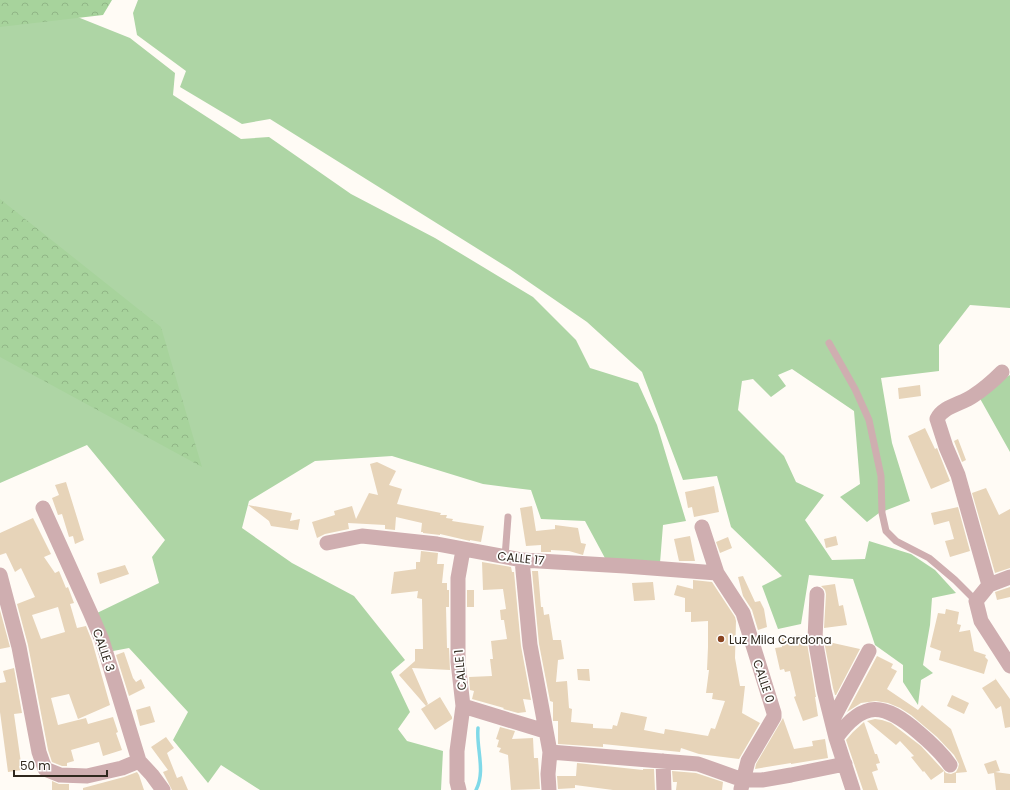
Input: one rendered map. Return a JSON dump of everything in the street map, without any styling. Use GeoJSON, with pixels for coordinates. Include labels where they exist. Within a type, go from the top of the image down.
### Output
{"type":"FeatureCollection","features":[{"type":"Feature","properties":{"kind":"street"},"geometry":{"type":"LineString","coordinates":[[989,585],[958,475],[946,447],[937,419],[940,413],[974,396],[1002,372]]}},
{"type":"Feature","properties":{"kind":"street","name":"CALLE 3"},"geometry":{"type":"LineString","coordinates":[[43,508],[102,640],[139,761],[163,790]]}},
{"type":"Feature","properties":{"kind":"street","name":"CALLE 0"},"geometry":{"type":"LineString","coordinates":[[702,527],[717,573],[743,613],[774,714],[774,717],[748,761],[742,785]]}},
{"type":"Feature","properties":{"kind":"street","name":"CALLE 17"},"geometry":{"type":"LineString","coordinates":[[327,542],[362,536],[437,544],[522,560],[717,573]]}},
{"type":"Feature","properties":{"kind":"street","name":"CALLE 1"},"geometry":{"type":"LineString","coordinates":[[459,790],[457,782],[457,752],[464,706],[458,662],[458,578],[463,550]]}},
{"type":"Feature","properties":{"kind":"street"},"geometry":{"type":"LineString","coordinates":[[522,560],[530,645],[550,752],[548,774],[549,790]]}},
{"type":"Feature","properties":{"kind":"street"},"geometry":{"type":"LineString","coordinates":[[0,575],[19,647],[39,752],[45,769],[60,775],[87,776],[122,768],[139,761]]}},
{"type":"Feature","properties":{"kind":"street"},"geometry":{"type":"LineString","coordinates":[[1010,577],[989,585],[976,601],[981,621],[1010,666]]}},
{"type":"Feature","properties":{"kind":"street"},"geometry":{"type":"LineString","coordinates":[[817,594],[815,639],[824,690],[836,738],[853,790]]}},
{"type":"Feature","properties":{"kind":"street"},"geometry":{"type":"LineString","coordinates":[[832,721],[869,651]]}},
{"type":"Feature","properties":{"kind":"street"},"geometry":{"type":"LineString","coordinates":[[464,706],[545,731]]}},
{"type":"Feature","properties":{"kind":"street"},"geometry":{"type":"LineString","coordinates":[[836,738],[843,728],[860,714],[872,710],[884,710],[896,715],[912,727],[943,755],[950,765]]}},
{"type":"Feature","properties":{"kind":"street"},"geometry":{"type":"LineString","coordinates":[[550,752],[698,764],[742,785],[845,764]]}},
{"type":"Feature","properties":{"kind":"street"},"geometry":{"type":"LineString","coordinates":[[663,761],[664,790]]}},
{"type":"Feature","properties":{"kind":"lane"},"geometry":{"type":"LineString","coordinates":[[829,343],[855,389],[869,420],[881,476],[882,513],[886,531],[896,541],[929,558],[955,580],[976,601]]}},
{"type":"Feature","properties":{"kind":"lane"},"geometry":{"type":"LineString","coordinates":[[505,558],[508,517]]}},
{"type":"Feature","properties":{"kind":"green space"},"geometry":{"type":"Polygon","coordinates":[[[0,0],[60,10],[130,38],[175,73],[173,95],[241,139],[269,137],[351,194],[435,238],[533,297],[576,340],[590,368],[638,383],[657,425],[686,521],[663,525],[660,563],[606,560],[585,521],[541,519],[531,490],[483,484],[392,456],[315,461],[249,501],[242,528],[292,563],[354,596],[405,660],[391,672],[410,712],[398,729],[407,741],[443,751],[441,790],[260,790],[221,765],[208,783],[173,740],[188,712],[129,648],[113,651],[97,613],[159,583],[152,557],[165,540],[87,445],[0,483],[0,0]]]}},
{"type":"Feature","properties":{"kind":"green space"},"geometry":{"type":"Polygon","coordinates":[[[0,0],[112,0],[103,15],[0,27],[0,0]]]}},
{"type":"Feature","properties":{"kind":"green space"},"geometry":{"type":"Polygon","coordinates":[[[138,0],[1010,0],[1010,308],[970,305],[939,345],[939,371],[881,378],[892,443],[910,501],[879,513],[867,522],[840,497],[860,484],[854,411],[792,369],[778,375],[786,386],[771,397],[753,379],[742,381],[738,410],[784,456],[796,482],[824,495],[805,520],[832,560],[865,559],[869,541],[911,554],[935,570],[956,593],[932,598],[930,625],[923,665],[933,673],[921,680],[918,705],[903,682],[903,665],[875,645],[853,579],[809,575],[801,624],[778,629],[762,586],[782,576],[731,527],[717,476],[683,480],[642,372],[587,322],[510,269],[270,119],[242,124],[180,87],[186,71],[137,35],[133,13],[138,0]]]}},
{"type":"Feature","properties":{"kind":"green space"},"geometry":{"type":"Polygon","coordinates":[[[0,199],[161,327],[202,467],[0,357],[0,199]]]}},
{"type":"Feature","properties":{"kind":"green space"},"geometry":{"type":"Polygon","coordinates":[[[1010,375],[1010,452],[978,395],[1010,375]]]}},
{"type":"Feature","properties":{"kind":"building"},"geometry":{"type":"Polygon","coordinates":[[[920,385],[921,396],[899,399],[898,388],[920,385]]]}},
{"type":"Feature","properties":{"kind":"building"},"geometry":{"type":"Polygon","coordinates":[[[925,428],[935,449],[937,448],[950,481],[931,489],[908,436],[925,428]]]}},
{"type":"Feature","properties":{"kind":"building"},"geometry":{"type":"Polygon","coordinates":[[[958,439],[966,460],[962,462],[954,441],[958,439]]]}},
{"type":"Feature","properties":{"kind":"building"},"geometry":{"type":"Polygon","coordinates":[[[377,462],[396,471],[389,485],[402,489],[397,504],[441,513],[440,515],[447,515],[446,518],[453,519],[452,521],[484,526],[481,542],[440,534],[423,533],[421,532],[422,523],[396,517],[395,530],[385,529],[385,525],[348,523],[349,529],[325,534],[317,538],[312,522],[335,515],[334,511],[352,506],[356,519],[369,493],[378,495],[370,464],[377,462]]]}},
{"type":"Feature","properties":{"kind":"building"},"geometry":{"type":"Polygon","coordinates":[[[66,482],[84,540],[75,544],[73,536],[69,537],[62,514],[58,515],[52,498],[59,495],[55,485],[66,482]]]}},
{"type":"Feature","properties":{"kind":"building"},"geometry":{"type":"Polygon","coordinates":[[[714,486],[719,512],[694,517],[692,507],[688,508],[685,492],[714,486]]]}},
{"type":"Feature","properties":{"kind":"building"},"geometry":{"type":"Polygon","coordinates":[[[986,488],[999,515],[1010,509],[1010,568],[995,573],[972,493],[986,488]]]}},
{"type":"Feature","properties":{"kind":"building"},"geometry":{"type":"Polygon","coordinates":[[[248,505],[292,513],[290,521],[300,519],[298,530],[271,526],[269,521],[248,505]]]}},
{"type":"Feature","properties":{"kind":"building"},"geometry":{"type":"Polygon","coordinates":[[[532,506],[536,531],[555,529],[555,525],[578,528],[581,543],[586,544],[583,555],[569,551],[551,550],[551,552],[541,552],[541,545],[526,546],[520,508],[532,506]]]}},
{"type":"Feature","properties":{"kind":"building"},"geometry":{"type":"Polygon","coordinates":[[[958,507],[970,551],[950,557],[945,541],[954,539],[949,521],[934,525],[931,513],[958,507]]]}},
{"type":"Feature","properties":{"kind":"building"},"geometry":{"type":"Polygon","coordinates":[[[33,518],[51,554],[44,557],[55,573],[59,571],[66,588],[68,587],[74,603],[70,604],[77,628],[86,626],[92,641],[110,705],[78,719],[69,694],[51,698],[58,725],[86,718],[88,724],[113,717],[118,732],[116,733],[122,750],[103,756],[99,742],[71,750],[74,761],[67,763],[67,766],[62,766],[52,762],[48,750],[28,645],[17,604],[35,597],[21,568],[15,572],[6,553],[0,555],[0,533],[33,518]],[[58,607],[32,615],[41,639],[65,632],[58,607]]]}},
{"type":"Feature","properties":{"kind":"building"},"geometry":{"type":"Polygon","coordinates":[[[690,536],[695,561],[679,561],[674,539],[690,536]]]}},
{"type":"Feature","properties":{"kind":"building"},"geometry":{"type":"Polygon","coordinates":[[[836,536],[838,545],[826,548],[824,539],[836,536]]]}},
{"type":"Feature","properties":{"kind":"building"},"geometry":{"type":"Polygon","coordinates":[[[728,537],[732,548],[720,553],[716,542],[728,537]]]}},
{"type":"Feature","properties":{"kind":"building"},"geometry":{"type":"Polygon","coordinates":[[[421,551],[438,553],[437,564],[444,564],[442,583],[447,583],[447,590],[449,590],[449,607],[446,607],[447,648],[449,648],[450,670],[412,668],[428,704],[426,706],[399,675],[415,661],[415,649],[423,649],[422,599],[417,598],[418,591],[391,594],[394,572],[416,569],[416,562],[420,562],[421,551]]]}},
{"type":"Feature","properties":{"kind":"building"},"geometry":{"type":"Polygon","coordinates":[[[482,562],[511,567],[512,572],[514,572],[521,646],[531,700],[523,699],[526,712],[518,713],[472,699],[474,691],[470,690],[469,677],[492,676],[490,659],[493,659],[491,641],[507,639],[504,620],[501,620],[500,610],[506,609],[503,589],[483,590],[482,562]]]}},
{"type":"Feature","properties":{"kind":"building"},"geometry":{"type":"Polygon","coordinates":[[[125,565],[129,574],[100,584],[97,573],[125,565]]]}},
{"type":"Feature","properties":{"kind":"building"},"geometry":{"type":"Polygon","coordinates":[[[532,571],[538,571],[541,607],[543,607],[544,615],[549,614],[553,640],[561,640],[564,659],[558,660],[556,682],[567,681],[569,708],[572,709],[571,722],[593,724],[593,728],[612,729],[613,725],[617,726],[621,712],[647,717],[644,730],[664,734],[665,729],[708,736],[711,728],[715,729],[725,701],[712,699],[713,693],[706,693],[709,670],[707,670],[708,621],[691,622],[691,612],[685,612],[685,598],[674,595],[677,585],[693,589],[693,580],[712,582],[735,617],[736,621],[735,658],[740,686],[745,686],[742,713],[760,723],[739,759],[699,754],[681,748],[680,752],[603,744],[603,747],[558,744],[558,721],[553,721],[553,702],[550,701],[539,644],[532,571]]]}},
{"type":"Feature","properties":{"kind":"building"},"geometry":{"type":"Polygon","coordinates":[[[743,576],[755,602],[760,601],[764,609],[767,627],[758,630],[752,610],[743,596],[738,577],[743,576]]]}},
{"type":"Feature","properties":{"kind":"building"},"geometry":{"type":"Polygon","coordinates":[[[653,582],[655,600],[634,601],[632,583],[653,582]]]}},
{"type":"Feature","properties":{"kind":"building"},"geometry":{"type":"Polygon","coordinates":[[[835,584],[839,606],[843,605],[847,625],[824,628],[826,594],[825,590],[821,586],[835,584]]]}},
{"type":"Feature","properties":{"kind":"building"},"geometry":{"type":"Polygon","coordinates":[[[1010,587],[1010,597],[997,600],[995,592],[1010,587]]]}},
{"type":"Feature","properties":{"kind":"building"},"geometry":{"type":"Polygon","coordinates":[[[467,590],[474,590],[474,607],[467,607],[467,590]]]}},
{"type":"Feature","properties":{"kind":"building"},"geometry":{"type":"Polygon","coordinates":[[[946,609],[959,612],[957,624],[961,625],[959,632],[970,630],[974,651],[986,655],[985,657],[988,660],[984,674],[939,660],[941,651],[930,647],[938,613],[945,614],[946,609]]]}},
{"type":"Feature","properties":{"kind":"building"},"geometry":{"type":"Polygon","coordinates":[[[0,610],[10,647],[0,649],[0,610]]]}},
{"type":"Feature","properties":{"kind":"building"},"geometry":{"type":"Polygon","coordinates":[[[798,635],[806,637],[818,716],[803,721],[794,697],[796,696],[790,671],[785,672],[784,669],[780,670],[775,648],[782,647],[782,637],[798,635]]]}},
{"type":"Feature","properties":{"kind":"building"},"geometry":{"type":"Polygon","coordinates":[[[824,641],[860,649],[836,695],[833,688],[824,641]]]}},
{"type":"Feature","properties":{"kind":"building"},"geometry":{"type":"Polygon","coordinates":[[[124,652],[133,678],[136,682],[141,679],[145,688],[129,696],[116,655],[124,652]]]}},
{"type":"Feature","properties":{"kind":"building"},"geometry":{"type":"Polygon","coordinates":[[[877,656],[893,664],[891,668],[897,671],[887,689],[918,710],[922,705],[951,729],[967,772],[956,773],[956,783],[944,783],[944,771],[931,780],[911,757],[914,756],[900,741],[896,745],[867,721],[875,719],[891,723],[921,746],[946,773],[951,774],[956,772],[959,764],[954,755],[937,737],[911,715],[888,703],[876,701],[861,703],[847,712],[877,656]]]}},
{"type":"Feature","properties":{"kind":"building"},"geometry":{"type":"Polygon","coordinates":[[[14,668],[22,713],[14,714],[22,770],[8,772],[0,712],[0,683],[6,682],[3,671],[14,668]]]}},
{"type":"Feature","properties":{"kind":"building"},"geometry":{"type":"Polygon","coordinates":[[[577,669],[589,669],[590,681],[578,680],[577,669]]]}},
{"type":"Feature","properties":{"kind":"building"},"geometry":{"type":"Polygon","coordinates":[[[996,679],[1010,699],[1010,727],[1005,728],[1001,706],[996,709],[982,688],[996,679]]]}},
{"type":"Feature","properties":{"kind":"building"},"geometry":{"type":"Polygon","coordinates":[[[952,695],[969,703],[964,714],[947,706],[952,695]]]}},
{"type":"Feature","properties":{"kind":"building"},"geometry":{"type":"Polygon","coordinates":[[[440,697],[452,719],[435,730],[421,709],[440,697]]]}},
{"type":"Feature","properties":{"kind":"building"},"geometry":{"type":"Polygon","coordinates":[[[150,706],[155,722],[140,726],[136,710],[150,706]]]}},
{"type":"Feature","properties":{"kind":"building"},"geometry":{"type":"Polygon","coordinates":[[[783,718],[794,749],[813,746],[812,741],[825,739],[828,758],[755,769],[756,764],[783,718]]]}},
{"type":"Feature","properties":{"kind":"building"},"geometry":{"type":"Polygon","coordinates":[[[864,722],[875,754],[877,754],[880,763],[876,764],[878,770],[872,772],[878,790],[863,790],[846,740],[864,722]]]}},
{"type":"Feature","properties":{"kind":"building"},"geometry":{"type":"Polygon","coordinates":[[[500,727],[515,731],[512,739],[533,738],[534,758],[538,758],[540,789],[511,790],[508,755],[499,752],[501,748],[497,747],[499,740],[496,739],[500,727]]]}},
{"type":"Feature","properties":{"kind":"building"},"geometry":{"type":"Polygon","coordinates":[[[166,737],[174,748],[167,753],[177,778],[182,776],[188,790],[172,790],[163,772],[168,770],[151,747],[166,737]]]}},
{"type":"Feature","properties":{"kind":"building"},"geometry":{"type":"Polygon","coordinates":[[[996,760],[1000,771],[995,772],[1010,774],[1010,790],[996,790],[994,773],[988,774],[984,764],[996,760]]]}},
{"type":"Feature","properties":{"kind":"building"},"geometry":{"type":"Polygon","coordinates":[[[577,763],[643,770],[654,769],[655,790],[613,790],[575,785],[575,788],[558,789],[557,776],[576,776],[577,763]]]}},
{"type":"Feature","properties":{"kind":"building"},"geometry":{"type":"Polygon","coordinates":[[[672,771],[696,773],[723,782],[722,790],[676,790],[677,782],[673,782],[672,771]]]}},
{"type":"Feature","properties":{"kind":"building"},"geometry":{"type":"Polygon","coordinates":[[[137,772],[144,790],[83,790],[83,788],[137,772]]]}},
{"type":"Feature","properties":{"kind":"building"},"geometry":{"type":"Polygon","coordinates":[[[52,781],[59,784],[69,784],[69,790],[52,790],[52,781]]]}},
{"type":"Feature","properties":{"kind":"waterway"},"geometry":{"type":"LineString","coordinates":[[476,790],[480,775],[478,728]]}},
{"type":"Feature","properties":{"kind":"place","name":"Luz Mila Cardona"},"geometry":{"type":"Point","coordinates":[721,639]}}]}
